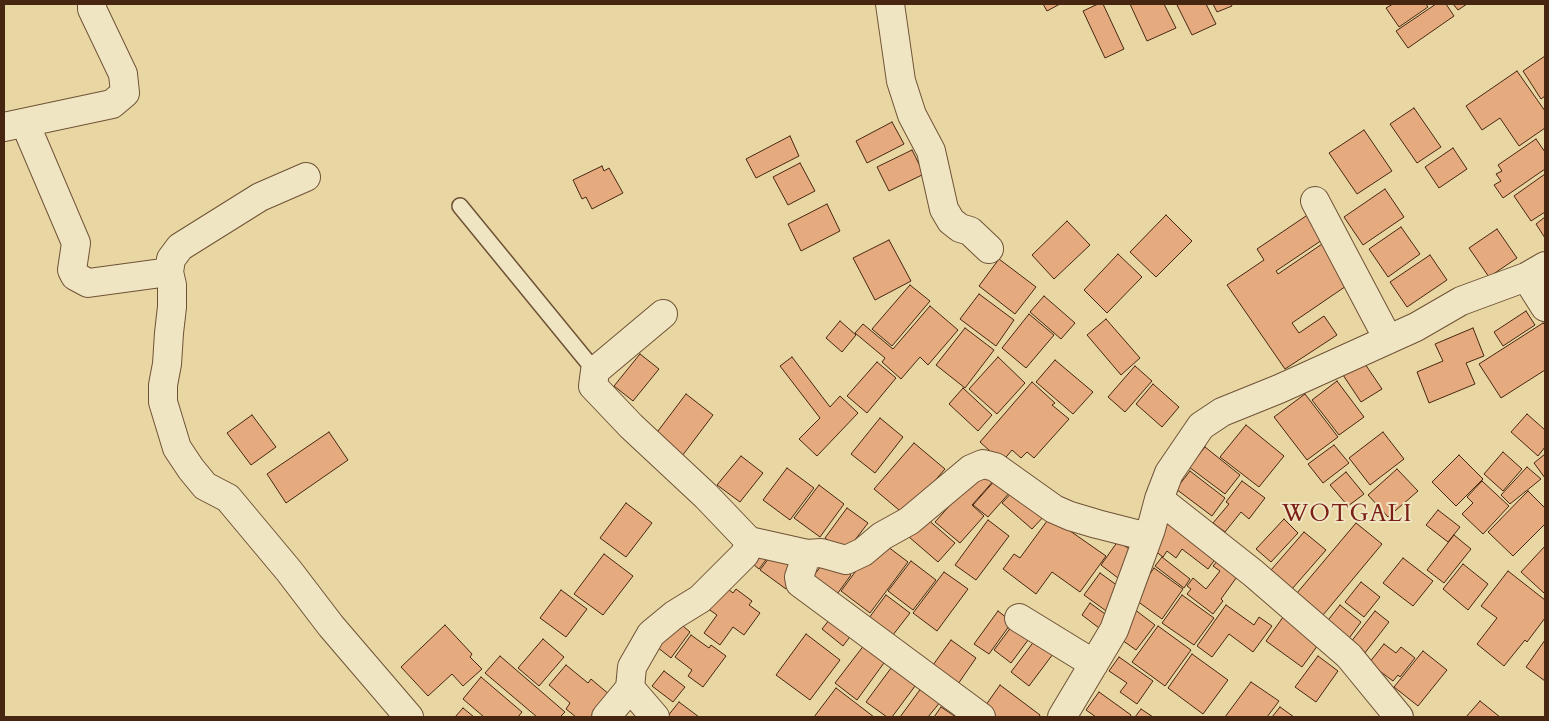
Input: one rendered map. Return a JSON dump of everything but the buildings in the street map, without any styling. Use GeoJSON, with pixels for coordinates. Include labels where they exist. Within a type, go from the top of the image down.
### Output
{"type":"FeatureCollection","features":[{"type":"Feature","properties":{"kind":"street"},"geometry":{"type":"LineString","coordinates":[[16,124],[112,104],[126,93],[122,74],[92,9],[92,4]]}},
{"type":"Feature","properties":{"kind":"street"},"geometry":{"type":"LineString","coordinates":[[890,4],[902,81],[912,115],[930,151],[944,208],[951,221],[960,228],[970,230],[990,249]]}},
{"type":"Feature","properties":{"kind":"street"},"geometry":{"type":"LineString","coordinates":[[16,124],[30,135],[76,244],[72,270],[75,276],[88,283],[169,272]]}},
{"type":"Feature","properties":{"kind":"street"},"geometry":{"type":"LineString","coordinates":[[306,177],[260,197],[180,247],[171,258],[169,272],[172,285],[172,308],[167,364],[163,385],[163,402],[177,448],[204,486],[228,498],[289,570],[331,626],[409,717]]}},
{"type":"Feature","properties":{"kind":"street"},"geometry":{"type":"LineString","coordinates":[[1315,201],[1388,339]]}},
{"type":"Feature","properties":{"kind":"street"},"geometry":{"type":"LineString","coordinates":[[1062,717],[1114,630],[1169,473],[1201,426],[1222,412],[1279,389],[1416,327],[1461,301],[1536,272],[1545,307]]}},
{"type":"Feature","properties":{"kind":"street"},"geometry":{"type":"LineString","coordinates":[[663,314],[595,371],[593,386],[637,432],[706,496],[749,541],[807,554],[821,552],[846,560],[863,552],[882,536],[909,521],[971,469],[982,464],[995,467],[1054,509],[1097,524],[1148,537]]}},
{"type":"Feature","properties":{"kind":"street"},"geometry":{"type":"LineString","coordinates":[[1159,499],[1253,572],[1348,656],[1399,717]]}},
{"type":"Feature","properties":{"kind":"street"},"geometry":{"type":"LineString","coordinates":[[606,717],[630,688],[632,667],[652,634],[674,615],[700,599],[745,554],[749,541]]}},
{"type":"Feature","properties":{"kind":"street"},"geometry":{"type":"LineString","coordinates":[[807,554],[799,577],[800,583],[981,717]]}},
{"type":"Feature","properties":{"kind":"street"},"geometry":{"type":"LineString","coordinates":[[1019,618],[1094,664]]}},
{"type":"Feature","properties":{"kind":"street"},"geometry":{"type":"LineString","coordinates":[[630,688],[655,717]]}},
{"type":"Feature","properties":{"kind":"lane"},"geometry":{"type":"LineString","coordinates":[[460,206],[595,371]]}},
{"type":"Feature","properties":{"kind":"district","name":"WOTGALI"},"geometry":{"type":"Point","coordinates":[1347,515]}}]}
